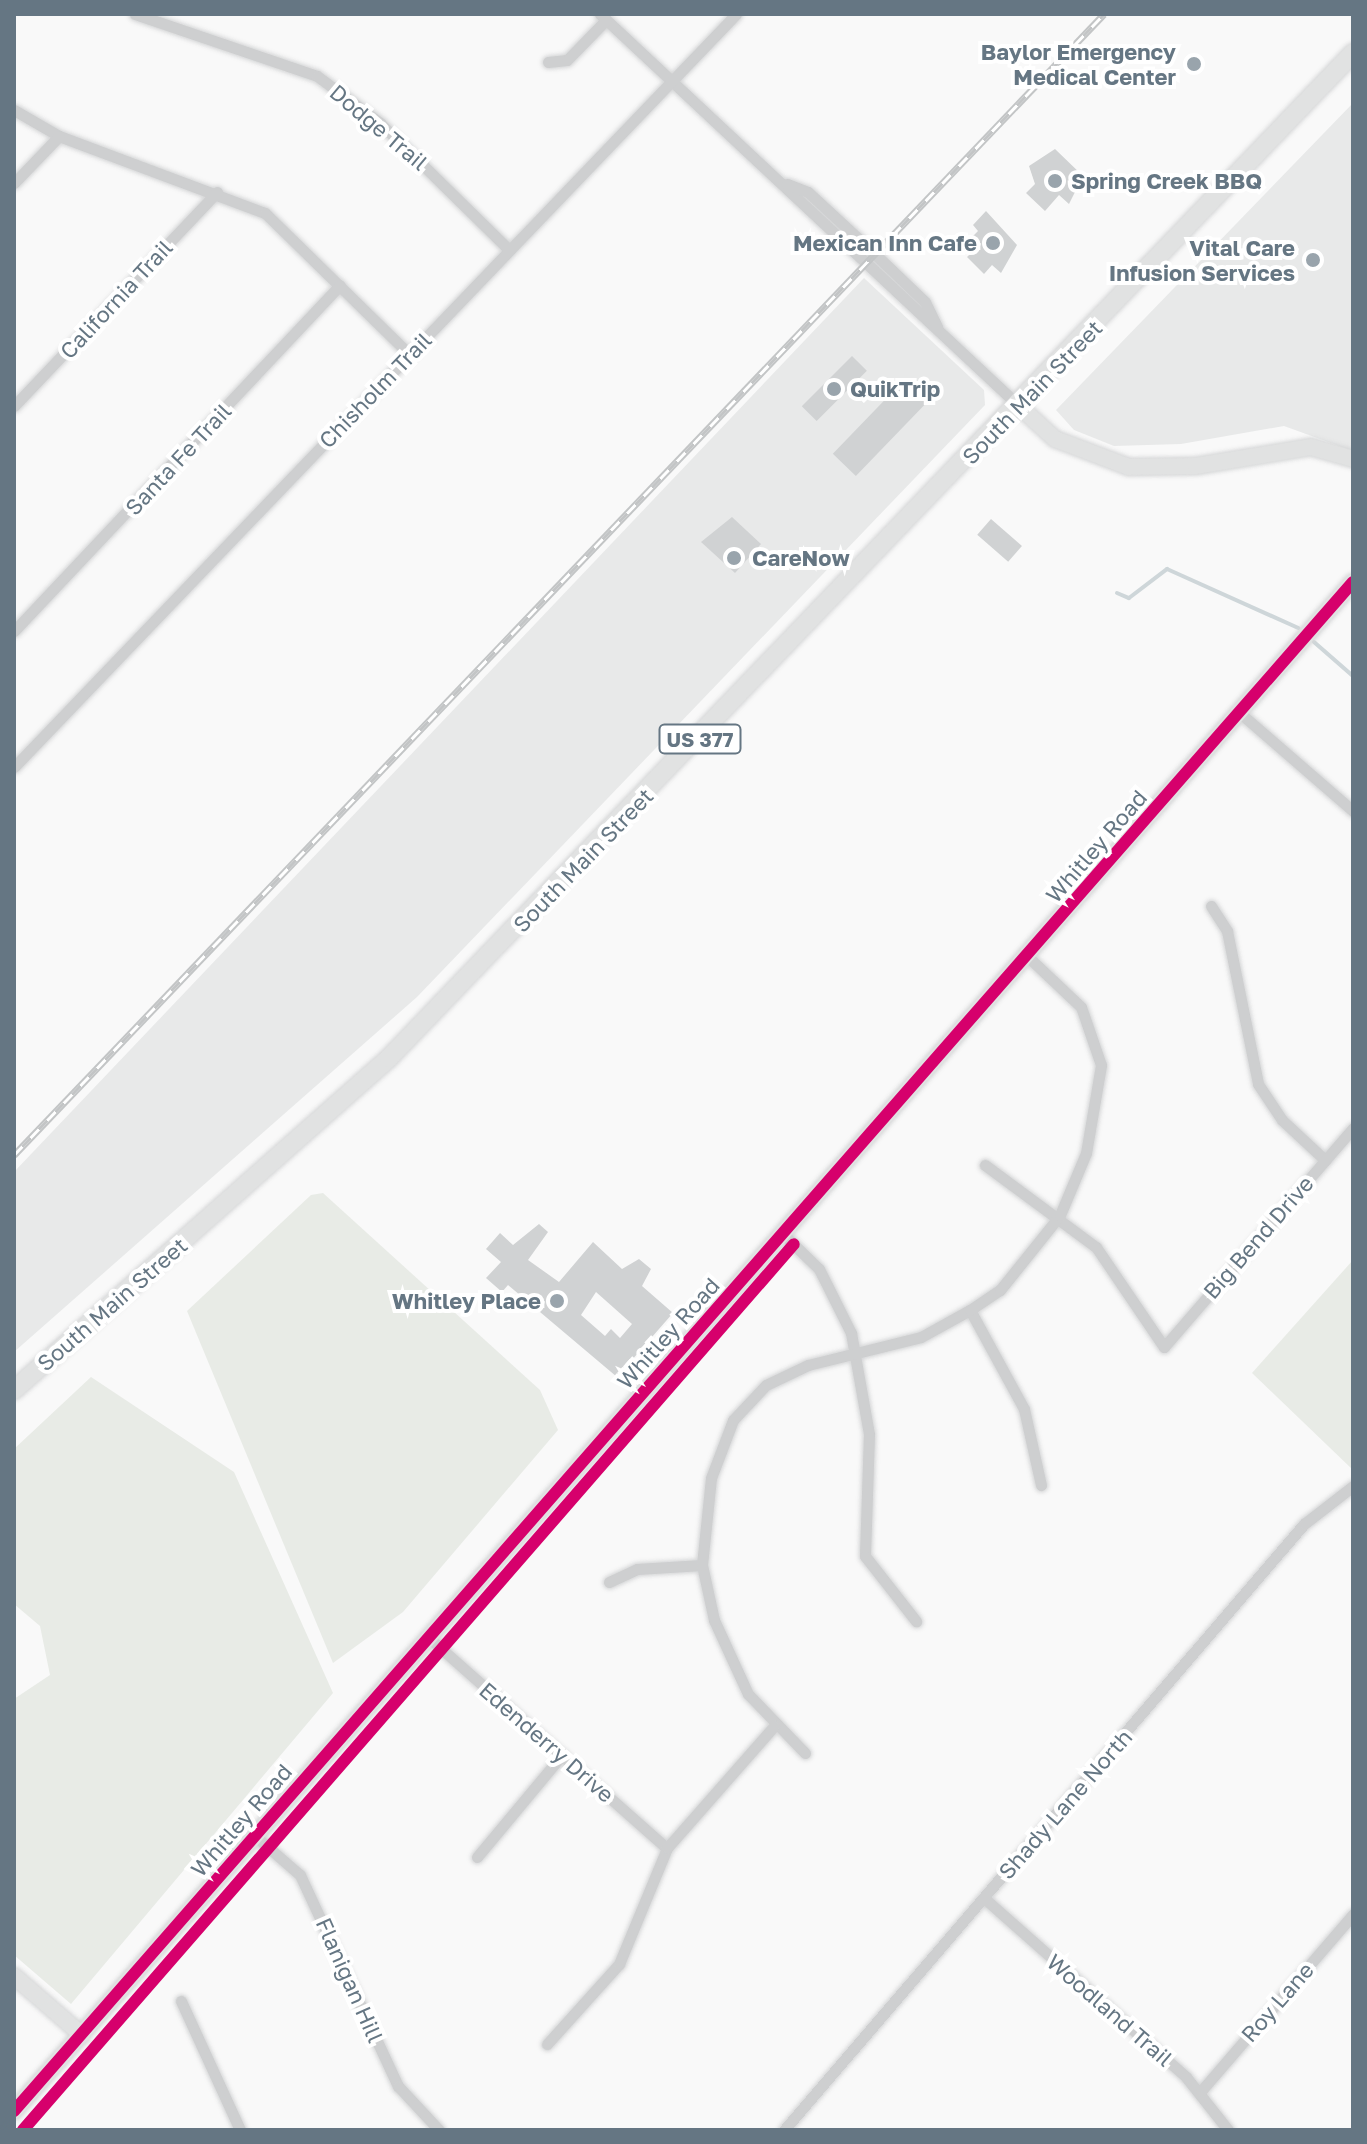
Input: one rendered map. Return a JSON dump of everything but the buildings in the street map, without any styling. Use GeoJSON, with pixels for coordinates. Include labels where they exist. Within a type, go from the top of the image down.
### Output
{"type":"FeatureCollection","features":[{"type":"Feature","properties":{"kind":"main road","name":"South Main Street"},"geometry":{"type":"LineString","coordinates":[[14,1390],[389,1058],[1019,406],[1353,53]]}},
{"type":"Feature","properties":{"kind":"street","name":"Dodge Trail"},"geometry":{"type":"LineString","coordinates":[[135,14],[317,76],[380,123],[508,249]]}},
{"type":"Feature","properties":{"kind":"street","name":"Chisholm Trail"},"geometry":{"type":"LineString","coordinates":[[14,767],[736,14]]}},
{"type":"Feature","properties":{"kind":"street"},"geometry":{"type":"LineString","coordinates":[[548,62],[567,60],[603,17],[787,184],[797,203],[938,328],[1055,439],[1129,467],[1196,466],[1295,449],[1353,459]]}},
{"type":"Feature","properties":{"kind":"street"},"geometry":{"type":"LineString","coordinates":[[14,110],[59,136],[217,192],[265,213],[410,355]]}},
{"type":"Feature","properties":{"kind":"street"},"geometry":{"type":"LineString","coordinates":[[14,183],[59,136]]}},
{"type":"Feature","properties":{"kind":"street","name":"California Trail"},"geometry":{"type":"LineString","coordinates":[[14,406],[217,192]]}},
{"type":"Feature","properties":{"kind":"street","name":"Santa Fe Trail"},"geometry":{"type":"LineString","coordinates":[[14,631],[340,285]]}},
{"type":"Feature","properties":{"kind":"street"},"geometry":{"type":"LineString","coordinates":[[1295,449],[1353,468]]}},
{"type":"Feature","properties":{"kind":"street","name":"Whitley Road"},"geometry":{"type":"LineString","coordinates":[[14,2111],[1353,582]]}},
{"type":"Feature","properties":{"kind":"street"},"geometry":{"type":"LineString","coordinates":[[1240,713],[1353,811]]}},
{"type":"Feature","properties":{"kind":"street"},"geometry":{"type":"LineString","coordinates":[[1211,906],[1227,931],[1258,1084],[1282,1120],[1325,1160]]}},
{"type":"Feature","properties":{"kind":"street"},"geometry":{"type":"LineString","coordinates":[[805,1753],[774,1726],[733,1670],[702,1565],[705,1502],[733,1420],[784,1374],[921,1337],[970,1310],[1000,1290],[1060,1215],[1086,1153],[1101,1065],[1081,1007],[1026,955]]}},
{"type":"Feature","properties":{"kind":"street","name":"Big Bend Drive"},"geometry":{"type":"LineString","coordinates":[[1060,1215],[1096,1247],[1164,1347],[1353,1128]]}},
{"type":"Feature","properties":{"kind":"street"},"geometry":{"type":"LineString","coordinates":[[985,1165],[1060,1215]]}},
{"type":"Feature","properties":{"kind":"street"},"geometry":{"type":"LineString","coordinates":[[783,1234],[837,1298],[856,1355],[869,1434],[865,1556],[916,1621]]}},
{"type":"Feature","properties":{"kind":"street"},"geometry":{"type":"LineString","coordinates":[[970,1310],[1024,1409],[1041,1485]]}},
{"type":"Feature","properties":{"kind":"street","name":"Shady Lane North"},"geometry":{"type":"LineString","coordinates":[[784,2130],[1304,1524],[1353,1486]]}},
{"type":"Feature","properties":{"kind":"street"},"geometry":{"type":"LineString","coordinates":[[609,1582],[637,1569],[702,1565]]}},
{"type":"Feature","properties":{"kind":"street","name":"Edenderry Drive"},"geometry":{"type":"LineString","coordinates":[[427,1636],[667,1848]]}},
{"type":"Feature","properties":{"kind":"street"},"geometry":{"type":"LineString","coordinates":[[547,2044],[619,1964],[667,1848],[774,1726]]}},
{"type":"Feature","properties":{"kind":"street"},"geometry":{"type":"LineString","coordinates":[[477,1857],[562,1755]]}},
{"type":"Feature","properties":{"kind":"street","name":"Flanigan Hill"},"geometry":{"type":"LineString","coordinates":[[254,1835],[300,1875],[398,2086],[439,2130]]}},
{"type":"Feature","properties":{"kind":"street","name":"Woodland Trail"},"geometry":{"type":"LineString","coordinates":[[984,1898],[1201,2091],[1228,2130]]}},
{"type":"Feature","properties":{"kind":"street","name":"Roy Lane"},"geometry":{"type":"LineString","coordinates":[[1201,2091],[1353,1914]]}},
{"type":"Feature","properties":{"kind":"street"},"geometry":{"type":"LineString","coordinates":[[14,1976],[82,2035]]}},
{"type":"Feature","properties":{"kind":"street"},"geometry":{"type":"LineString","coordinates":[[181,2001],[240,2130]]}},
{"type":"Feature","properties":{"kind":"shaded area"},"geometry":{"type":"Polygon","coordinates":[[[1353,103],[1353,451],[1284,426],[1181,444],[1114,446],[1074,430],[1056,410],[1353,103]]]}},
{"type":"Feature","properties":{"kind":"shaded area"},"geometry":{"type":"Polygon","coordinates":[[[864,278],[984,390],[985,405],[417,997],[14,1352],[14,1172],[864,278]]]}},
{"type":"Feature","properties":{"kind":"shaded area"},"geometry":{"type":"Polygon","coordinates":[[[323,1193],[540,1390],[558,1430],[403,1612],[333,1663],[187,1311],[311,1195],[323,1193]]]}},
{"type":"Feature","properties":{"kind":"shaded area"},"geometry":{"type":"Polygon","coordinates":[[[1353,1260],[1353,1470],[1252,1373],[1353,1260]]]}},
{"type":"Feature","properties":{"kind":"shaded area"},"geometry":{"type":"Polygon","coordinates":[[[91,1377],[234,1472],[333,1693],[71,2004],[14,1955],[14,1699],[50,1675],[40,1626],[14,1604],[14,1449],[91,1377]]]}},
{"type":"Feature","properties":{"kind":"waterway"},"geometry":{"type":"LineString","coordinates":[[1117,593],[1129,598],[1167,569],[1298,628]]}},
{"type":"Feature","properties":{"kind":"waterway"},"geometry":{"type":"LineString","coordinates":[[1314,642],[1353,676]]}},
{"type":"Feature","properties":{"kind":"railway"},"geometry":{"type":"LineString","coordinates":[[14,1155],[1104,14]]}},
{"type":"Feature","properties":{"kind":"cycle path"},"geometry":{"type":"LineString","coordinates":[[14,2111],[1353,582]]}},
{"type":"Feature","properties":{"kind":"cycle path"},"geometry":{"type":"LineString","coordinates":[[23,2130],[794,1244]]}},
{"type":"Feature","properties":{"kind":"place","name":"Baylor Emergency Medical Center"},"geometry":{"type":"Point","coordinates":[1194,64]}},
{"type":"Feature","properties":{"kind":"place","name":"Spring Creek BBQ"},"geometry":{"type":"Point","coordinates":[1055,181]}},
{"type":"Feature","properties":{"kind":"place","name":"Mexican Inn Cafe"},"geometry":{"type":"Point","coordinates":[993,243]}},
{"type":"Feature","properties":{"kind":"place","name":"Vital Care Infusion Services"},"geometry":{"type":"Point","coordinates":[1313,260]}},
{"type":"Feature","properties":{"kind":"place","name":"QuikTrip"},"geometry":{"type":"Point","coordinates":[834,389]}},
{"type":"Feature","properties":{"kind":"place","name":"CareNow"},"geometry":{"type":"Point","coordinates":[734,558]}},
{"type":"Feature","properties":{"kind":"place","name":"Whitley Place"},"geometry":{"type":"Point","coordinates":[557,1301]}}]}
